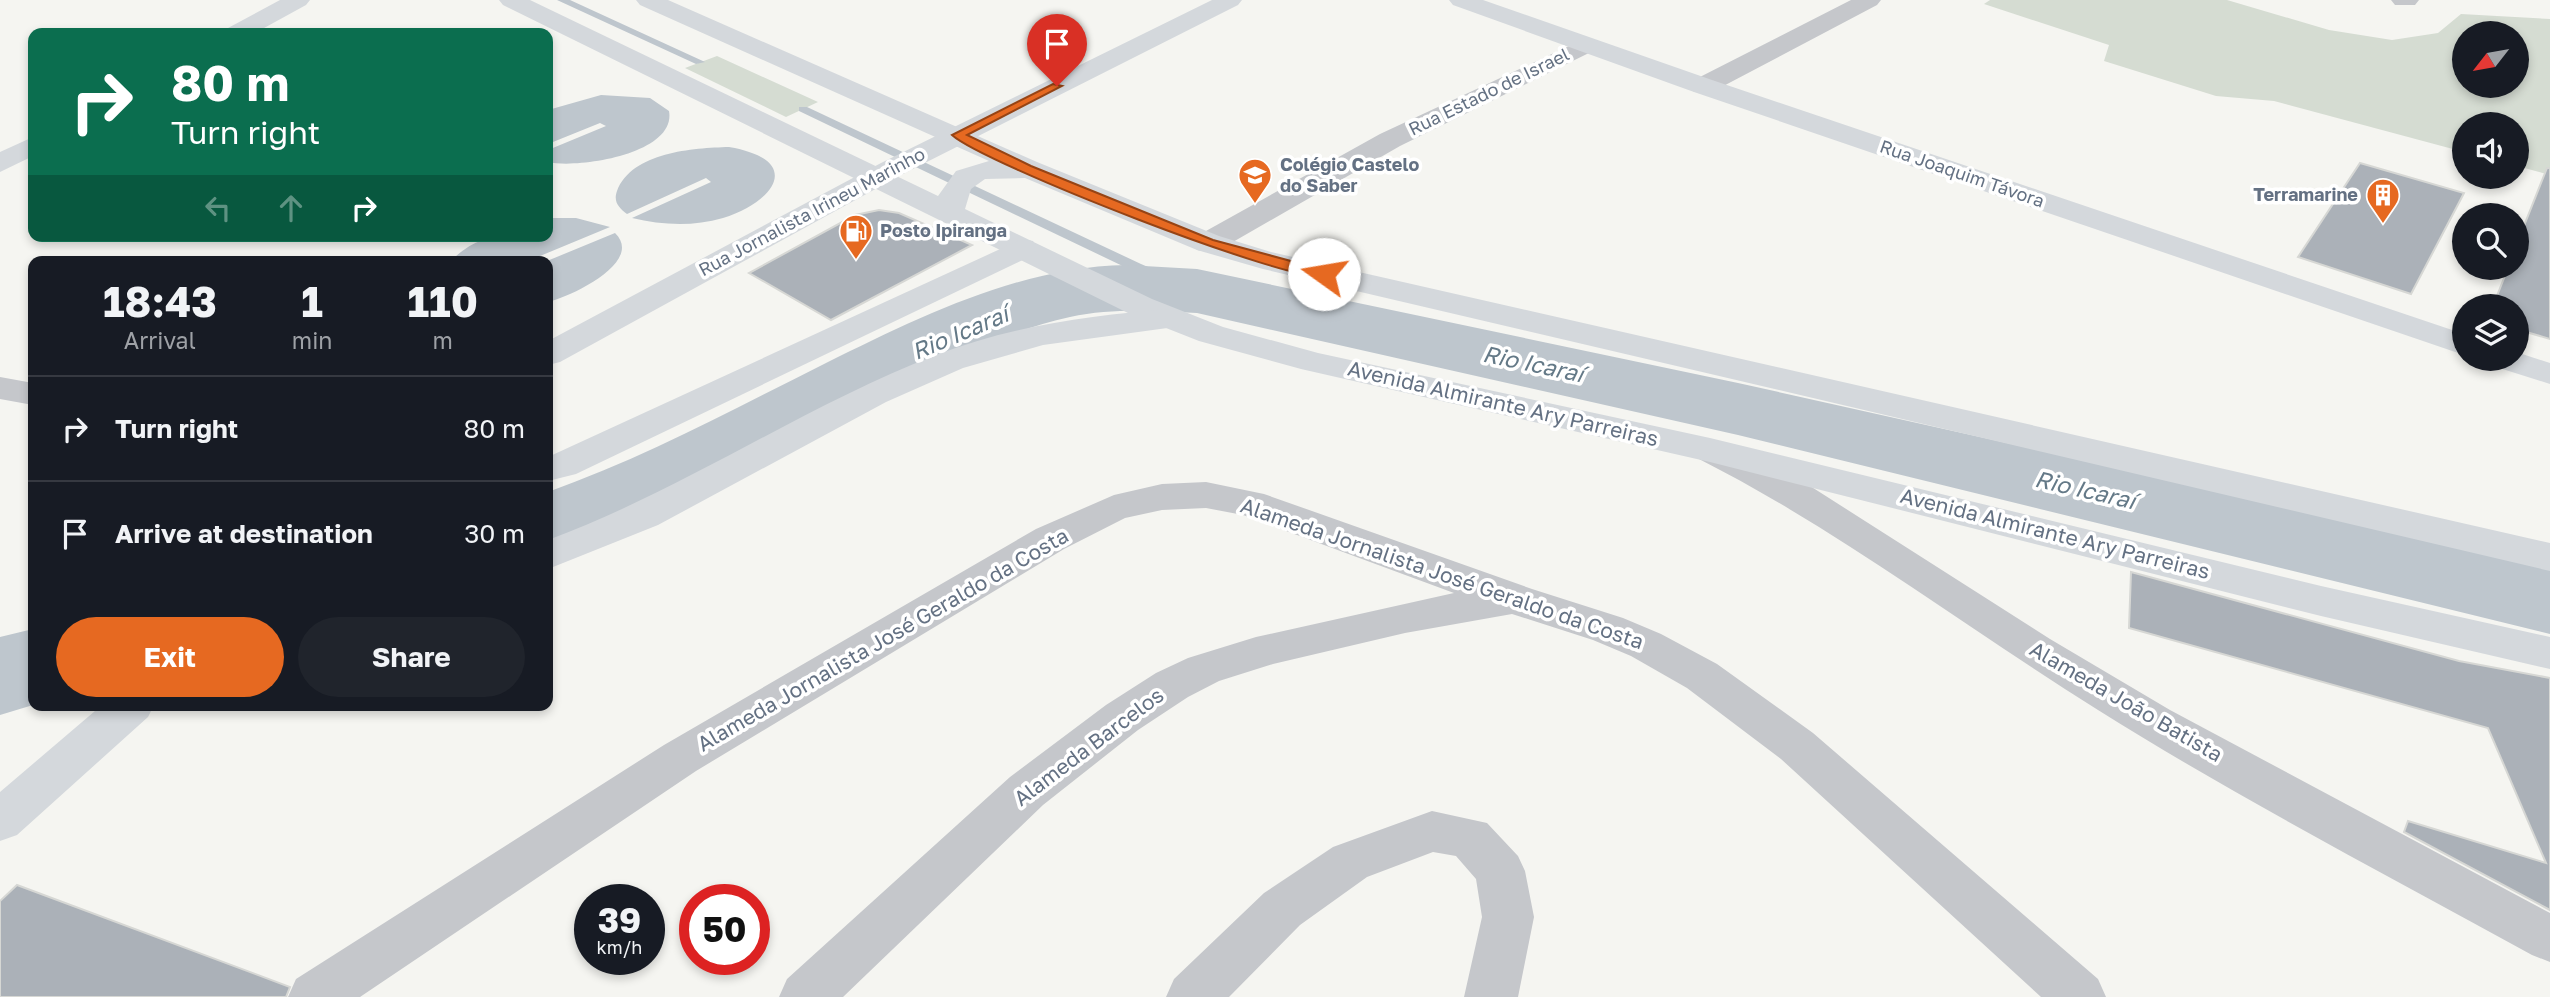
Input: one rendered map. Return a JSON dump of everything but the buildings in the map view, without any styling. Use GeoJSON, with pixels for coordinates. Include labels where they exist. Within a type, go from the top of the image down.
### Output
{"type":"FeatureCollection","features":[{"type":"Feature","properties":{"kind":"main road"},"geometry":{"type":"LineString","coordinates":[[246,28],[298,0]]}},
{"type":"Feature","properties":{"kind":"main road","name":"Avenida Almirante Ary Parreiras"},"geometry":{"type":"LineString","coordinates":[[512,0],[950,202],[1022,248],[1125,298],[1170,319],[1231,340],[1313,362],[1710,450],[2347,607],[2550,653]]}},
{"type":"Feature","properties":{"kind":"main road"},"geometry":{"type":"LineString","coordinates":[[648,0],[952,138],[1208,243],[1285,265],[2550,556]]}},
{"type":"Feature","properties":{"kind":"main road","name":"Rua Jornalista Irineu Marinho"},"geometry":{"type":"LineString","coordinates":[[553,352],[884,173],[1230,0]]}},
{"type":"Feature","properties":{"kind":"main road","name":"Rua Joaquim Távora"},"geometry":{"type":"LineString","coordinates":[[1461,0],[1703,86],[2452,341]]}},
{"type":"Feature","properties":{"kind":"main road"},"geometry":{"type":"LineString","coordinates":[[0,163],[28,148]]}},
{"type":"Feature","properties":{"kind":"main road"},"geometry":{"type":"LineString","coordinates":[[950,202],[961,179],[985,171],[1027,169]]}},
{"type":"Feature","properties":{"kind":"main road"},"geometry":{"type":"LineString","coordinates":[[553,467],[616,440],[1022,248]]}},
{"type":"Feature","properties":{"kind":"main road"},"geometry":{"type":"LineString","coordinates":[[553,553],[633,521],[830,416],[964,356],[1019,339],[1068,329],[1170,319]]}},
{"type":"Feature","properties":{"kind":"main road"},"geometry":{"type":"LineString","coordinates":[[2529,368],[2548,375]]}},
{"type":"Feature","properties":{"kind":"main road"},"geometry":{"type":"LineString","coordinates":[[0,821],[125,711]]}},
{"type":"Feature","properties":{"kind":"street"},"geometry":{"type":"LineString","coordinates":[[1703,86],[1869,0]]}},
{"type":"Feature","properties":{"kind":"street","name":"Rua Estado de Israel"},"geometry":{"type":"LineString","coordinates":[[1208,243],[1390,140],[1586,44]]}},
{"type":"Feature","properties":{"kind":"street"},"geometry":{"type":"LineString","coordinates":[[0,388],[28,393]]}},
{"type":"Feature","properties":{"kind":"street","name":"Alameda João Batista"},"geometry":{"type":"LineString","coordinates":[[1710,450],[1783,486],[2035,650],[2154,723],[2550,939]]}},
{"type":"Feature","properties":{"kind":"street","name":"Alameda Jornalista José Geraldo da Costa"},"geometry":{"type":"LineString","coordinates":[[315,997],[680,758],[977,580],[1114,508],[1162,497],[1206,495],[1250,503],[1647,645],[1702,676],[1797,746],[2079,997]]}},
{"type":"Feature","properties":{"kind":"street","name":"Alameda Barcelos"},"geometry":{"type":"LineString","coordinates":[[806,997],[1007,809],[1097,736],[1174,683],[1240,657],[1443,607],[1517,600]]}},
{"type":"Feature","properties":{"kind":"street"},"geometry":{"type":"LineString","coordinates":[[1193,997],[1282,909],[1350,862],[1432,831],[1470,838],[1500,871],[1508,916],[1491,997]]}},
{"type":"Feature","properties":{"kind":"shaded area"},"geometry":{"type":"Polygon","coordinates":[[[1990,0],[2227,0],[2329,30],[2392,40],[2438,33],[2452,21],[2452,98],[2529,98],[2529,21],[2453,21],[2461,14],[2550,19],[2550,175],[2529,169],[2529,112],[2452,112],[2452,149],[2274,101],[2216,96],[2104,61],[2109,45],[1984,4],[1990,0]]]}},
{"type":"Feature","properties":{"kind":"shaded area"},"geometry":{"type":"Polygon","coordinates":[[[717,56],[818,102],[786,117],[685,68],[717,56]]]}},
{"type":"Feature","properties":{"kind":"shaded area"},"geometry":{"type":"Polygon","coordinates":[[[601,95],[650,98],[669,111],[667,126],[658,138],[642,148],[602,160],[562,164],[553,163],[553,148],[606,126],[600,123],[553,142],[553,109],[601,95]]]}},
{"type":"Feature","properties":{"kind":"shaded area"},"geometry":{"type":"Polygon","coordinates":[[[729,147],[752,153],[767,161],[774,171],[774,181],[768,191],[742,211],[711,221],[688,224],[632,218],[711,182],[706,178],[627,214],[618,204],[617,191],[625,178],[650,160],[682,151],[729,147]]]}},
{"type":"Feature","properties":{"kind":"shaded area"},"geometry":{"type":"Polygon","coordinates":[[[553,218],[576,218],[610,227],[540,256],[456,256],[473,244],[553,242],[553,218]]]}},
{"type":"Feature","properties":{"kind":"shaded area"},"geometry":{"type":"Polygon","coordinates":[[[615,233],[622,244],[620,255],[613,266],[601,277],[553,300],[553,259],[615,233]]]}},
{"type":"Feature","properties":{"kind":"waterway"},"geometry":{"type":"LineString","coordinates":[[562,0],[700,62]]}},
{"type":"Feature","properties":{"kind":"waterway"},"geometry":{"type":"LineString","coordinates":[[803,109],[1136,267],[1197,291]]}},
{"type":"Feature","properties":{"kind":"waterway","name":"Rio Icaraí"},"geometry":{"type":"LineString","coordinates":[[553,524],[646,489],[950,332],[1052,298],[1095,290],[1147,288],[1197,291],[1738,409],[2550,599]]}},
{"type":"Feature","properties":{"kind":"waterway","name":"Rio Icaraí"},"geometry":{"type":"LineString","coordinates":[[0,676],[28,668]]}},
{"type":"Feature","properties":{"kind":"place","name":"Colégio Castelo do Saber"},"geometry":{"type":"Point","coordinates":[1255,205]}},
{"type":"Feature","properties":{"kind":"place","name":"Terramarine"},"geometry":{"type":"Point","coordinates":[2383,225]}},
{"type":"Feature","properties":{"kind":"place","name":"Posto Ipiranga"},"geometry":{"type":"Point","coordinates":[856,261]}},
{"type":"Feature","properties":{"kind":"route"},"geometry":{"type":"LineString","coordinates":[[1057,86],[958,135],[1027,169],[1208,243],[1263,260],[1324,274]]}}]}
